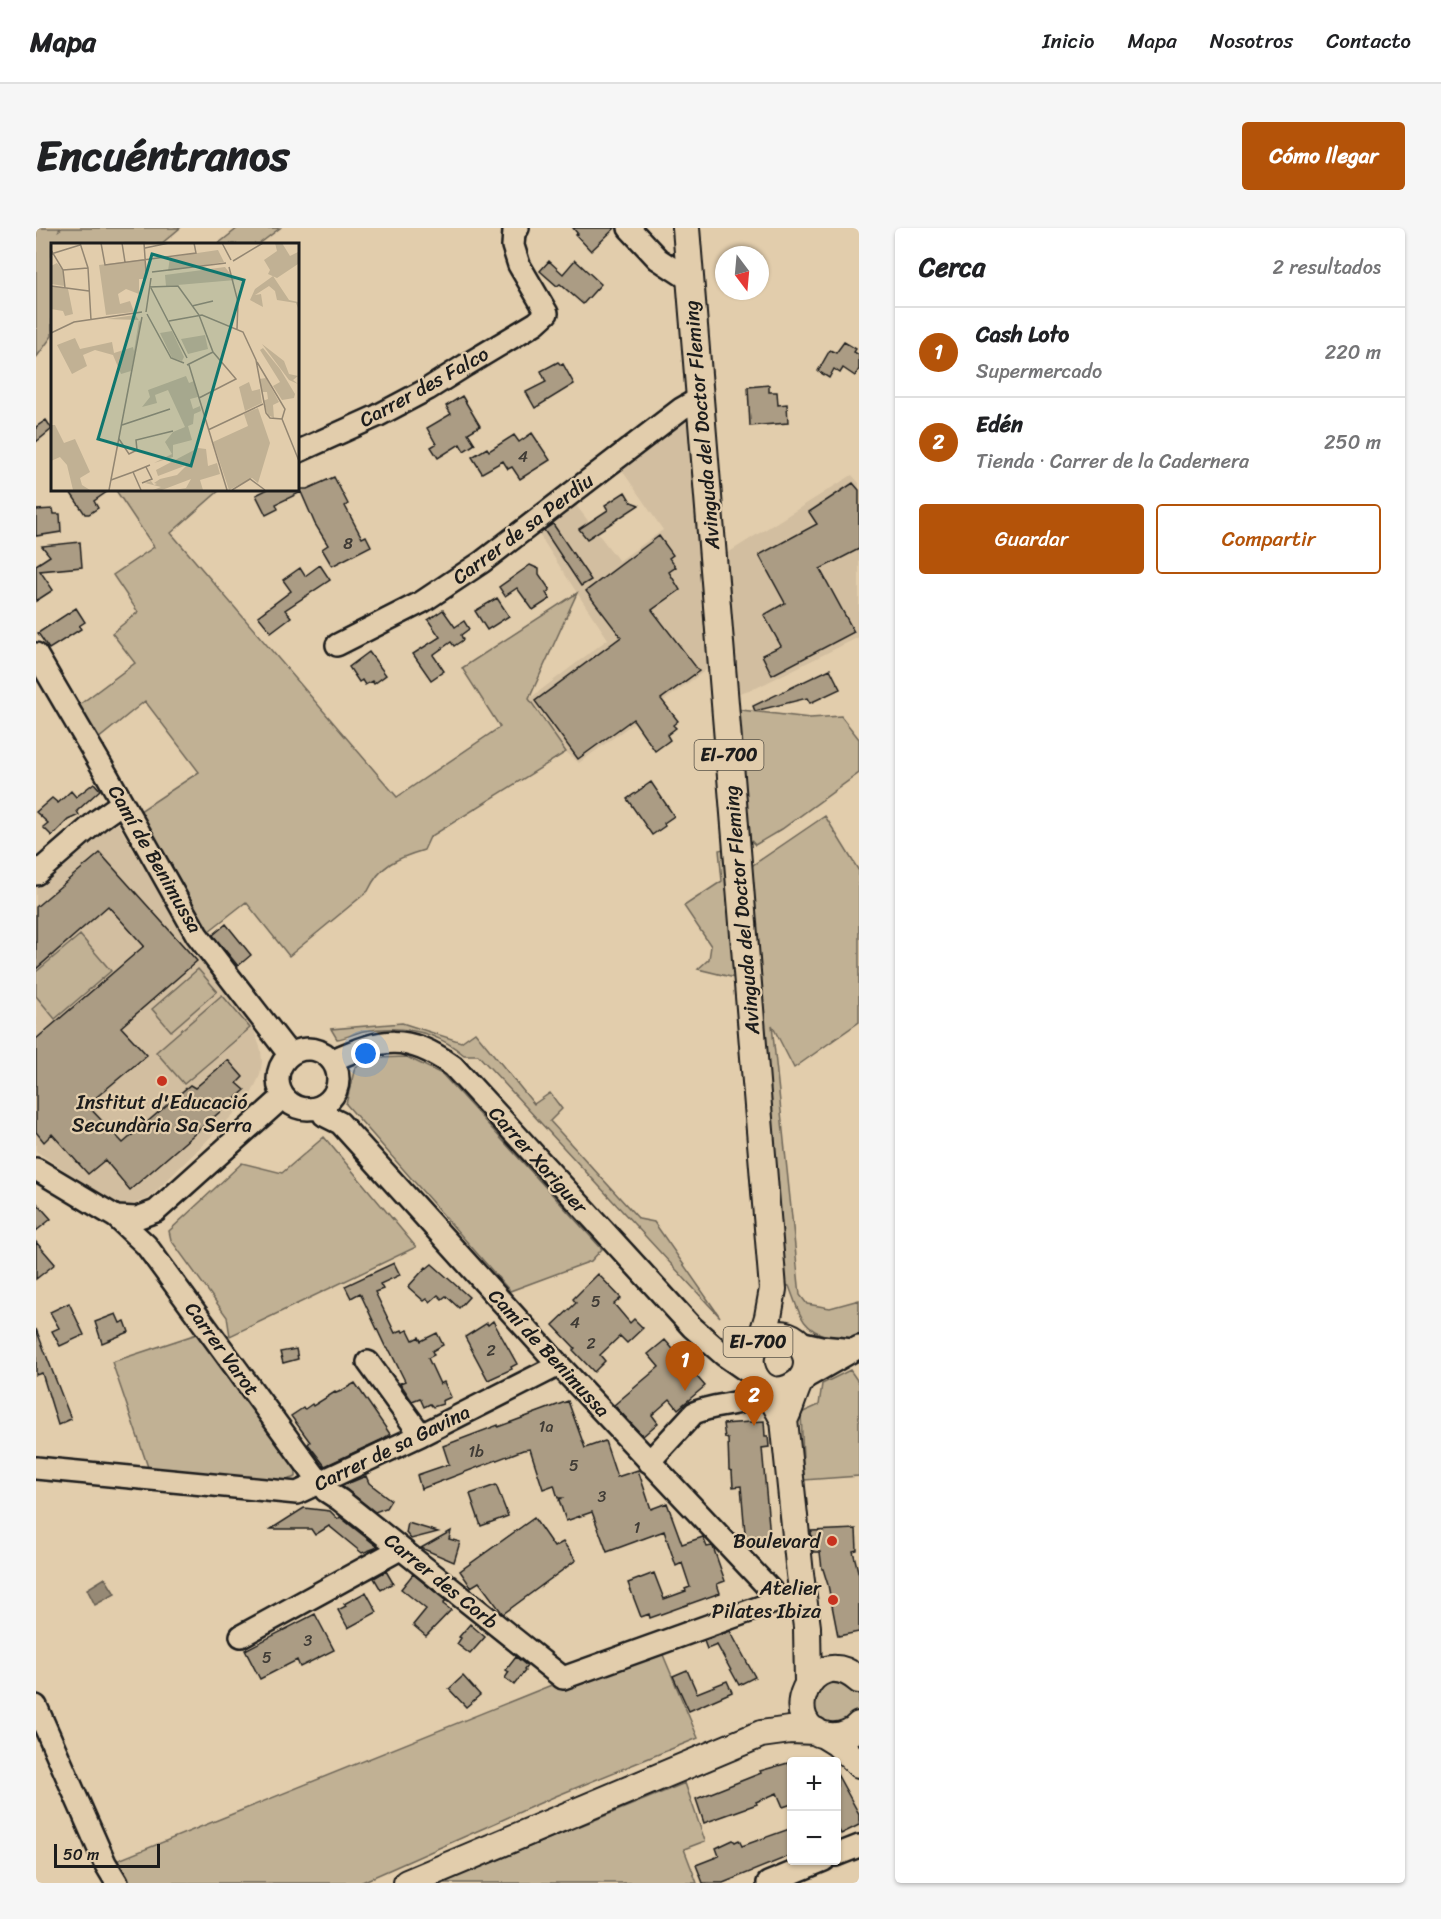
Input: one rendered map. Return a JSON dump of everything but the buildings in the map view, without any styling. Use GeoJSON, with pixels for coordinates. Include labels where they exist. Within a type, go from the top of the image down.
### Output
{"type":"FeatureCollection","features":[{"type":"Feature","properties":{"kind":"main road","name":"EI-700"},"geometry":{"type":"LineString","coordinates":[[686,228],[690,280]]}},
{"type":"Feature","properties":{"kind":"main road","name":"Avinguda del Doctor Fleming"},"geometry":{"type":"LineString","coordinates":[[690,280],[773,1289],[768,1317],[759,1342]]}},
{"type":"Feature","properties":{"kind":"main road","name":"Avinguda del Doctor Fleming"},"geometry":{"type":"LineString","coordinates":[[773,1289],[795,1340]]}},
{"type":"Feature","properties":{"kind":"main road","name":"EI-700"},"geometry":{"type":"LineString","coordinates":[[784,1420],[751,1369],[751,1355],[759,1342],[776,1334],[795,1340],[806,1356],[805,1373],[784,1420],[792,1599],[807,1627],[826,1654],[851,1676]]}},
{"type":"Feature","properties":{"kind":"main road","name":"EI-700"},"geometry":{"type":"LineString","coordinates":[[762,1384],[784,1390],[792,1388],[800,1381]]}},
{"type":"Feature","properties":{"kind":"main road","name":"EI-700"},"geometry":{"type":"LineString","coordinates":[[807,1627],[803,1716],[807,1723],[837,1743],[859,1764]]}},
{"type":"Feature","properties":{"kind":"main road","name":"EI-700"},"geometry":{"type":"LineString","coordinates":[[804,1690],[815,1676],[825,1671],[837,1669],[851,1676]]}},
{"type":"Feature","properties":{"kind":"main road"},"geometry":{"type":"LineString","coordinates":[[761,1734],[784,1716],[804,1690]]}},
{"type":"Feature","properties":{"kind":"main road"},"geometry":{"type":"LineString","coordinates":[[407,1883],[761,1734],[790,1730],[843,1735],[854,1731],[859,1725]]}},
{"type":"Feature","properties":{"kind":"street","name":"Carrer des Falco"},"geometry":{"type":"LineString","coordinates":[[298,452],[377,416],[428,389],[536,323],[547,313],[519,266],[513,246],[514,231],[518,228]]}},
{"type":"Feature","properties":{"kind":"street"},"geometry":{"type":"LineString","coordinates":[[629,228],[658,259],[690,280]]}},
{"type":"Feature","properties":{"kind":"street","name":"Carrer de sa Perdiu"},"geometry":{"type":"LineString","coordinates":[[337,645],[422,602],[482,562],[681,409],[700,398]]}},
{"type":"Feature","properties":{"kind":"street","name":"Camí de Benimussa"},"geometry":{"type":"LineString","coordinates":[[36,654],[197,935],[289,1054]]}},
{"type":"Feature","properties":{"kind":"street"},"geometry":{"type":"LineString","coordinates":[[36,874],[98,820],[122,804]]}},
{"type":"Feature","properties":{"kind":"street","name":"Carrer Xoriguer"},"geometry":{"type":"LineString","coordinates":[[333,1060],[359,1048],[387,1042],[409,1043],[435,1054],[453,1066],[692,1328],[762,1384]]}},
{"type":"Feature","properties":{"kind":"street"},"geometry":{"type":"LineString","coordinates":[[304,1048],[320,1050],[333,1060],[338,1072],[338,1086],[332,1098],[321,1107],[307,1109],[294,1106],[284,1097],[277,1083],[279,1067],[289,1054],[304,1048]]}},
{"type":"Feature","properties":{"kind":"street"},"geometry":{"type":"LineString","coordinates":[[146,1245],[148,1221],[156,1211],[284,1097]]}},
{"type":"Feature","properties":{"kind":"street","name":"Camí de Benimussa"},"geometry":{"type":"LineString","coordinates":[[321,1107],[324,1115],[340,1123],[649,1462],[792,1599]]}},
{"type":"Feature","properties":{"kind":"street"},"geometry":{"type":"LineString","coordinates":[[36,1169],[116,1217],[138,1218],[156,1211]]}},
{"type":"Feature","properties":{"kind":"street","name":"Carrer Varot"},"geometry":{"type":"LineString","coordinates":[[116,1217],[146,1245],[320,1483]]}},
{"type":"Feature","properties":{"kind":"street"},"geometry":{"type":"LineString","coordinates":[[795,1340],[821,1347],[856,1349]]}},
{"type":"Feature","properties":{"kind":"street"},"geometry":{"type":"LineString","coordinates":[[714,1346],[735,1347],[759,1342]]}},
{"type":"Feature","properties":{"kind":"street"},"geometry":{"type":"LineString","coordinates":[[800,1381],[856,1349]]}},
{"type":"Feature","properties":{"kind":"street"},"geometry":{"type":"LineString","coordinates":[[368,1362],[421,1435]]}},
{"type":"Feature","properties":{"kind":"street","name":"Carrer de sa Gavina"},"geometry":{"type":"LineString","coordinates":[[36,1468],[297,1493],[421,1435],[559,1365]]}},
{"type":"Feature","properties":{"kind":"street"},"geometry":{"type":"LineString","coordinates":[[649,1462],[694,1413],[703,1409],[742,1403],[756,1397],[762,1384]]}},
{"type":"Feature","properties":{"kind":"street","name":"Carrer des Corb"},"geometry":{"type":"LineString","coordinates":[[320,1483],[326,1491],[563,1678],[792,1599]]}},
{"type":"Feature","properties":{"kind":"street"},"geometry":{"type":"LineString","coordinates":[[241,1636],[400,1549]]}},
{"type":"Feature","properties":{"kind":"street"},"geometry":{"type":"LineString","coordinates":[[36,1706],[105,1863],[117,1883]]}},
{"type":"Feature","properties":{"kind":"street"},"geometry":{"type":"LineString","coordinates":[[841,1853],[859,1846]]}},
{"type":"Feature","properties":{"kind":"street"},"geometry":{"type":"LineString","coordinates":[[768,1883],[812,1865]]}},
{"type":"Feature","properties":{"kind":"shaded area"},"geometry":{"type":"Polygon","coordinates":[[[36,228],[60,228],[59,230],[62,228],[180,228],[162,243],[51,243],[51,337],[36,358],[36,228]]]}},
{"type":"Feature","properties":{"kind":"shaded area"},"geometry":{"type":"Polygon","coordinates":[[[238,228],[280,228],[260,243],[219,243],[238,228]]]}},
{"type":"Feature","properties":{"kind":"shaded area"},"geometry":{"type":"Polygon","coordinates":[[[694,409],[723,556],[852,475],[859,483],[859,637],[756,688],[732,695],[710,667],[579,763],[566,752],[529,699],[608,639],[535,528],[572,500],[619,561],[663,530],[619,466],[694,409]]]}},
{"type":"Feature","properties":{"kind":"shaded area"},"geometry":{"type":"Polygon","coordinates":[[[116,490],[220,490],[171,533],[397,797],[500,727],[462,668],[577,593],[529,699],[566,752],[430,837],[424,850],[390,864],[378,875],[368,891],[289,956],[246,902],[209,931],[140,811],[199,772],[145,701],[98,739],[79,705],[135,663],[112,633],[138,612],[113,575],[154,547],[116,490]]]}},
{"type":"Feature","properties":{"kind":"shaded area"},"geometry":{"type":"Polygon","coordinates":[[[733,709],[810,718],[841,716],[859,739],[859,773],[782,829],[755,845],[746,835],[733,709]]]}},
{"type":"Feature","properties":{"kind":"shaded area"},"geometry":{"type":"Polygon","coordinates":[[[825,816],[859,871],[859,1022],[794,1068],[772,1025],[800,1295],[807,1304],[830,1308],[859,1300],[859,1335],[850,1339],[844,1336],[828,1336],[811,1329],[801,1317],[789,1286],[781,1285],[747,879],[753,865],[825,816]]]}},
{"type":"Feature","properties":{"kind":"shaded area"},"geometry":{"type":"Polygon","coordinates":[[[118,824],[201,962],[254,1030],[261,1050],[262,1062],[260,1075],[249,1099],[148,1199],[128,1206],[110,1201],[36,1151],[36,888],[105,827],[118,824]]]}},
{"type":"Feature","properties":{"kind":"shaded area"},"geometry":{"type":"Polygon","coordinates":[[[728,848],[735,978],[698,969],[709,959],[711,946],[684,906],[722,881],[719,850],[728,848]]]}},
{"type":"Feature","properties":{"kind":"shaded area"},"geometry":{"type":"Polygon","coordinates":[[[80,935],[111,971],[55,1019],[36,996],[36,972],[80,935]]]}},
{"type":"Feature","properties":{"kind":"shaded area"},"geometry":{"type":"Polygon","coordinates":[[[198,969],[217,991],[171,1031],[152,1009],[198,969]]]}},
{"type":"Feature","properties":{"kind":"shaded area"},"geometry":{"type":"Polygon","coordinates":[[[222,995],[250,1028],[184,1084],[156,1052],[222,995]]]}},
{"type":"Feature","properties":{"kind":"shaded area"},"geometry":{"type":"Polygon","coordinates":[[[402,1023],[461,1042],[475,1032],[534,1104],[550,1093],[562,1109],[550,1121],[639,1219],[654,1222],[720,1317],[478,1055],[464,1055],[441,1040],[417,1031],[377,1029],[337,1039],[331,1029],[402,1023]]]}},
{"type":"Feature","properties":{"kind":"shaded area"},"geometry":{"type":"Polygon","coordinates":[[[407,1057],[442,1074],[602,1249],[591,1261],[510,1291],[346,1104],[355,1067],[375,1058],[407,1057]]]}},
{"type":"Feature","properties":{"kind":"shaded area"},"geometry":{"type":"Polygon","coordinates":[[[324,1137],[416,1247],[230,1336],[227,1317],[171,1240],[169,1231],[242,1163],[282,1173],[324,1137]]]}},
{"type":"Feature","properties":{"kind":"shaded area"},"geometry":{"type":"Polygon","coordinates":[[[197,1334],[296,1468],[296,1477],[287,1482],[149,1470],[112,1362],[197,1334]]]}},
{"type":"Feature","properties":{"kind":"shaded area"},"geometry":{"type":"Polygon","coordinates":[[[850,1370],[859,1383],[859,1476],[804,1480],[801,1413],[819,1405],[822,1384],[850,1370]]]}},
{"type":"Feature","properties":{"kind":"shaded area"},"geometry":{"type":"Polygon","coordinates":[[[105,1578],[115,1594],[95,1605],[87,1589],[105,1578]]]}},
{"type":"Feature","properties":{"kind":"shaded area"},"geometry":{"type":"Polygon","coordinates":[[[661,1650],[698,1738],[556,1796],[360,1883],[123,1883],[111,1863],[554,1684],[661,1650]]]}},
{"type":"Feature","properties":{"kind":"shaded area"},"geometry":{"type":"Polygon","coordinates":[[[827,1676],[859,1692],[859,1712],[851,1723],[819,1725],[807,1695],[827,1676]]]}},
{"type":"Feature","properties":{"kind":"shaded area"},"geometry":{"type":"Polygon","coordinates":[[[685,1783],[705,1841],[684,1849],[697,1883],[441,1883],[685,1783]]]}},
{"type":"Feature","properties":{"kind":"place","name":"Institut d'Educació Secundària Sa Serra"},"geometry":{"type":"Point","coordinates":[162,1081]}},
{"type":"Feature","properties":{"kind":"place","name":"Cash Loto"},"geometry":{"type":"Point","coordinates":[685,1391]}},
{"type":"Feature","properties":{"kind":"place","name":"Edén"},"geometry":{"type":"Point","coordinates":[754,1426]}},
{"type":"Feature","properties":{"kind":"place","name":"Boulevard"},"geometry":{"type":"Point","coordinates":[832,1541]}},
{"type":"Feature","properties":{"kind":"place","name":"Atelier Pilates Ibiza"},"geometry":{"type":"Point","coordinates":[833,1600]}}]}
